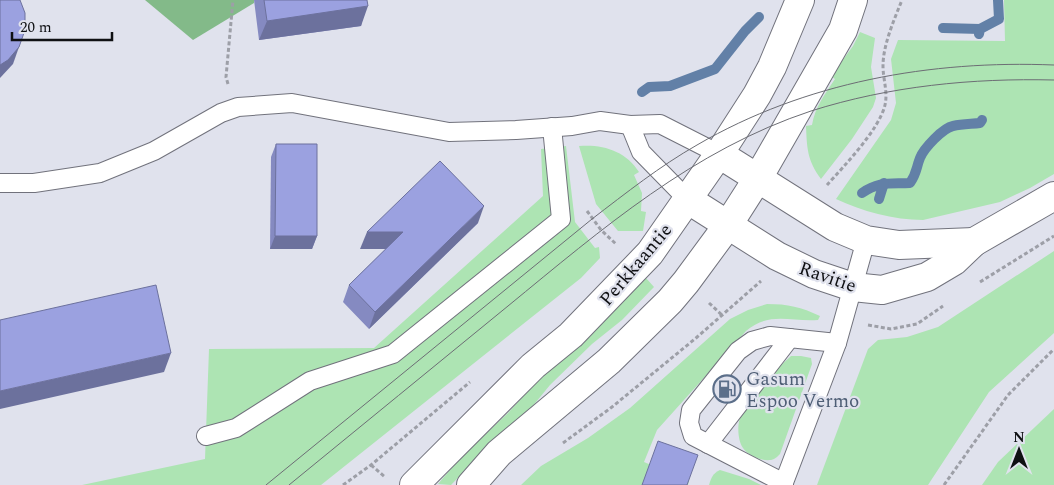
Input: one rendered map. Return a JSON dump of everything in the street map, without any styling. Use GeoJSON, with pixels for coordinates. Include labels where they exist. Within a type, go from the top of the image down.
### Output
{"type":"FeatureCollection","features":[{"type":"Feature","properties":{"kind":"main road","name":"Perkkaantie"},"geometry":{"type":"LineString","coordinates":[[414,485],[533,366],[570,335],[650,253],[719,154],[757,95],[772,67],[800,0]]}},
{"type":"Feature","properties":{"kind":"main road"},"geometry":{"type":"LineString","coordinates":[[471,485],[499,453],[609,361],[670,301],[728,225],[758,178],[843,30],[853,0]]}},
{"type":"Feature","properties":{"kind":"main road","name":"Ravitie"},"geometry":{"type":"LineString","coordinates":[[719,154],[834,226],[866,240],[899,245],[974,242]]}},
{"type":"Feature","properties":{"kind":"main road","name":"Ravitie"},"geometry":{"type":"LineString","coordinates":[[687,199],[777,256],[814,274],[853,287],[882,290],[927,277],[954,261],[974,242],[1054,196]]}},
{"type":"Feature","properties":{"kind":"lane"},"geometry":{"type":"LineString","coordinates":[[0,183],[34,183],[100,173],[154,151],[221,114],[238,107],[292,103],[449,132],[552,127],[600,121],[630,125],[660,124],[719,154]]}},
{"type":"Feature","properties":{"kind":"lane"},"geometry":{"type":"LineString","coordinates":[[630,125],[641,152],[687,199]]}},
{"type":"Feature","properties":{"kind":"lane"},"geometry":{"type":"LineString","coordinates":[[206,436],[236,428],[310,381],[393,354],[561,219],[552,127]]}},
{"type":"Feature","properties":{"kind":"lane"},"geometry":{"type":"LineString","coordinates":[[837,343],[770,336],[752,341],[738,351],[691,410],[689,423],[693,436],[783,484],[837,343],[866,240]]}},
{"type":"Feature","properties":{"kind":"lane"},"geometry":{"type":"LineString","coordinates":[[708,444],[790,338]]}},
{"type":"Feature","properties":{"kind":"path"},"geometry":{"type":"LineString","coordinates":[[233,0],[226,77],[238,107]]}},
{"type":"Feature","properties":{"kind":"path"},"geometry":{"type":"LineString","coordinates":[[809,210],[825,187],[853,156],[878,121],[885,105],[883,65],[890,32],[902,0]]}},
{"type":"Feature","properties":{"kind":"path"},"geometry":{"type":"LineString","coordinates":[[562,443],[612,407],[696,338],[762,280],[777,256]]}},
{"type":"Feature","properties":{"kind":"path"},"geometry":{"type":"LineString","coordinates":[[944,485],[1008,394],[1054,350]]}},
{"type":"Feature","properties":{"kind":"green space"},"geometry":{"type":"Polygon","coordinates":[[[145,0],[254,0],[254,3],[193,40],[145,0]]]}},
{"type":"Feature","properties":{"kind":"green space"},"geometry":{"type":"Polygon","coordinates":[[[1004,0],[1054,0],[1054,174],[1000,202],[923,220],[878,214],[836,199],[891,120],[896,103],[891,59],[898,40],[1005,41],[1004,0]]]}},
{"type":"Feature","properties":{"kind":"green space"},"geometry":{"type":"Polygon","coordinates":[[[860,32],[875,38],[871,67],[876,98],[873,107],[852,139],[821,179],[813,166],[809,154],[806,126],[812,125],[818,106],[835,79],[831,76],[853,46],[860,32]]]}},
{"type":"Feature","properties":{"kind":"green space"},"geometry":{"type":"Polygon","coordinates":[[[566,146],[575,222],[595,248],[599,247],[600,258],[581,278],[321,485],[82,485],[205,459],[209,349],[374,348],[543,196],[541,149],[566,146]]]}},
{"type":"Feature","properties":{"kind":"green space"},"geometry":{"type":"Polygon","coordinates":[[[579,146],[597,146],[613,150],[634,165],[639,172],[634,175],[642,193],[641,211],[646,212],[643,231],[618,231],[596,204],[579,146]]]}},
{"type":"Feature","properties":{"kind":"green space"},"geometry":{"type":"Polygon","coordinates":[[[1054,251],[1054,333],[989,392],[928,485],[817,485],[868,349],[878,340],[907,337],[938,327],[1054,251]]]}},
{"type":"Feature","properties":{"kind":"green space"},"geometry":{"type":"Polygon","coordinates":[[[646,278],[654,287],[622,320],[592,344],[550,385],[527,413],[480,455],[451,485],[438,484],[461,457],[508,413],[565,350],[646,278]]]}},
{"type":"Feature","properties":{"kind":"green space"},"geometry":{"type":"Polygon","coordinates":[[[767,304],[794,307],[820,316],[818,320],[772,319],[763,321],[746,331],[657,430],[644,462],[689,481],[688,485],[521,485],[541,466],[588,438],[630,408],[730,319],[748,310],[767,304]]]}},
{"type":"Feature","properties":{"kind":"green space"},"geometry":{"type":"Polygon","coordinates":[[[791,356],[811,358],[812,364],[780,454],[775,459],[770,460],[757,458],[745,451],[741,445],[738,433],[740,418],[755,394],[791,356]]]}},
{"type":"Feature","properties":{"kind":"green space"},"geometry":{"type":"Polygon","coordinates":[[[1054,409],[1054,485],[982,485],[998,462],[1054,409]]]}},
{"type":"Feature","properties":{"kind":"green space"},"geometry":{"type":"Polygon","coordinates":[[[720,470],[749,479],[761,485],[709,485],[713,476],[720,470]]]}},
{"type":"Feature","properties":{"kind":"building"},"geometry":{"type":"Polygon","coordinates":[[[0,0],[20,0],[25,13],[25,30],[19,47],[8,60],[0,65],[0,0]]]}},
{"type":"Feature","properties":{"kind":"building"},"geometry":{"type":"Polygon","coordinates":[[[264,0],[367,0],[368,6],[267,21],[264,0]]]}},
{"type":"Feature","properties":{"kind":"building"},"geometry":{"type":"Polygon","coordinates":[[[276,144],[317,144],[317,236],[275,236],[276,144]]]}},
{"type":"Feature","properties":{"kind":"building"},"geometry":{"type":"Polygon","coordinates":[[[440,161],[484,206],[375,312],[349,285],[403,232],[367,232],[440,161]]]}},
{"type":"Feature","properties":{"kind":"building"},"geometry":{"type":"Polygon","coordinates":[[[156,285],[171,353],[0,391],[0,320],[156,285]]]}},
{"type":"Feature","properties":{"kind":"building"},"geometry":{"type":"Polygon","coordinates":[[[658,441],[698,455],[687,485],[642,485],[658,441]]]}},
{"type":"Feature","properties":{"kind":"waterway"},"geometry":{"type":"LineString","coordinates":[[979,34],[980,29],[999,19],[998,0]]}},
{"type":"Feature","properties":{"kind":"waterway"},"geometry":{"type":"LineString","coordinates":[[642,92],[649,87],[670,86],[715,69],[745,31],[759,17]]}},
{"type":"Feature","properties":{"kind":"waterway"},"geometry":{"type":"LineString","coordinates":[[943,28],[980,29]]}},
{"type":"Feature","properties":{"kind":"waterway"},"geometry":{"type":"LineString","coordinates":[[862,193],[879,185],[910,183],[922,154],[939,134],[953,126],[980,123],[982,120]]}},
{"type":"Feature","properties":{"kind":"waterway"},"geometry":{"type":"LineString","coordinates":[[879,199],[884,183]]}},
{"type":"Feature","properties":{"kind":"tram line"},"geometry":{"type":"LineString","coordinates":[[266,485],[592,219],[683,153],[738,123],[781,105],[825,91],[870,80],[915,72],[962,67],[1008,64],[1054,65]]}},
{"type":"Feature","properties":{"kind":"tram line"},"geometry":{"type":"LineString","coordinates":[[289,485],[614,221],[650,194],[727,147],[768,127],[811,111],[871,95],[962,82],[1054,80]]}},
{"type":"Feature","properties":{"kind":"place","name":"Gasum Espoo Vermo"},"geometry":{"type":"Point","coordinates":[727,389]}}]}
